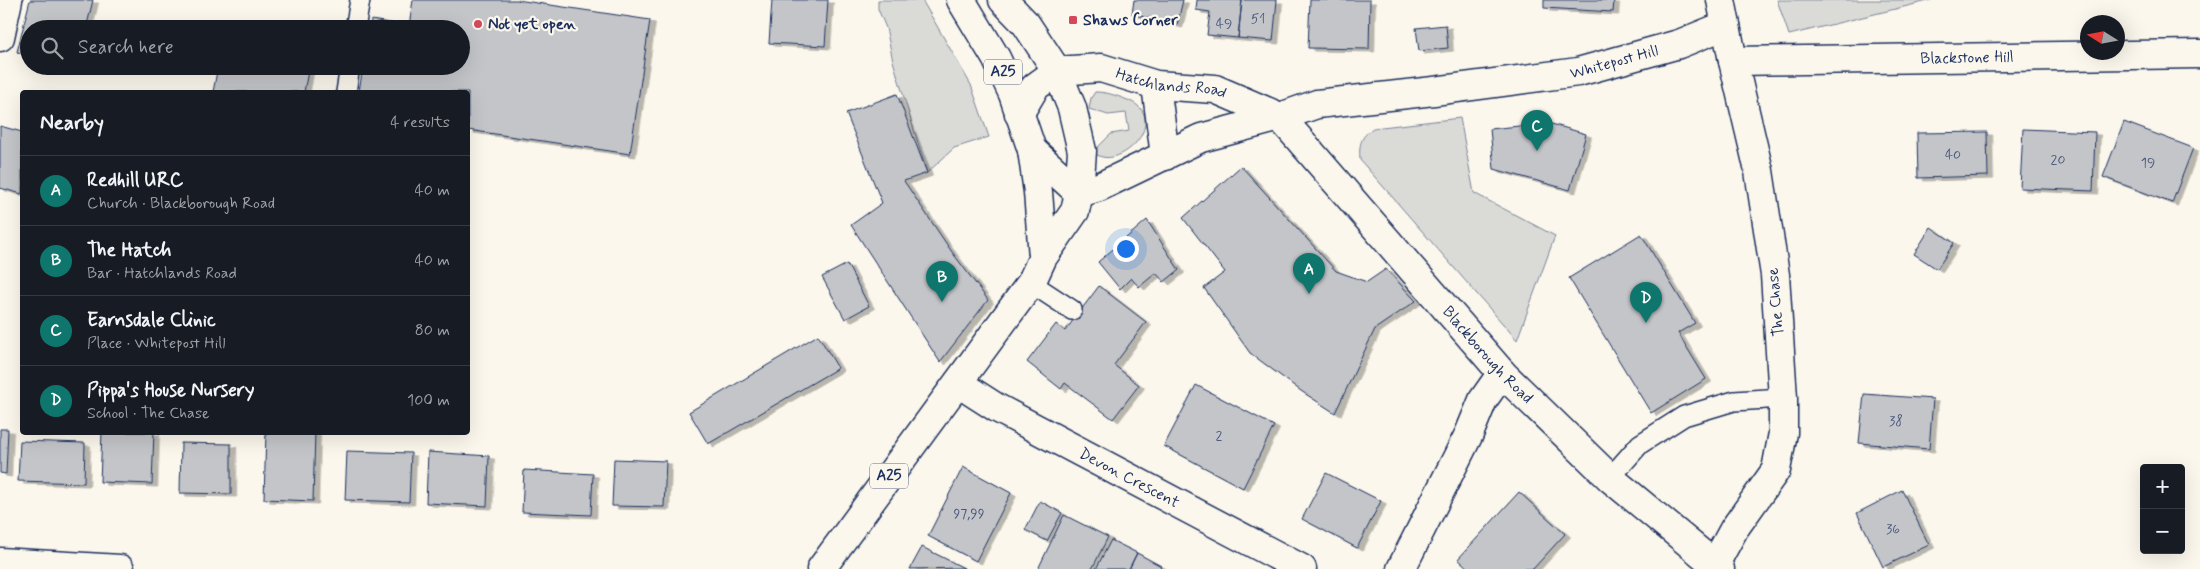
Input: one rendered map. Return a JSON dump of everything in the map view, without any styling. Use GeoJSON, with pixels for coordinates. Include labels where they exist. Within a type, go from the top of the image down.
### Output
{"type":"FeatureCollection","features":[{"type":"Feature","properties":{"kind":"street"},"geometry":{"type":"LineString","coordinates":[[0,37],[8,0]]}},
{"type":"Feature","properties":{"kind":"street","name":"A25"},"geometry":{"type":"LineString","coordinates":[[962,0],[996,58],[1013,94],[1032,150],[1044,258]]}},
{"type":"Feature","properties":{"kind":"street","name":"A25"},"geometry":{"type":"LineString","coordinates":[[821,569],[1031,283],[1044,258],[1075,212],[1079,193],[1082,151],[1072,108],[1057,71],[1026,24],[1003,0]]}},
{"type":"Feature","properties":{"kind":"street","name":"The Chase"},"geometry":{"type":"LineString","coordinates":[[1717,567],[1734,530],[1776,470],[1783,433],[1783,398],[1775,275],[1758,171],[1723,13]]}},
{"type":"Feature","properties":{"kind":"street","name":"Whitepost Hill"},"geometry":{"type":"LineString","coordinates":[[1280,117],[1317,104],[1578,72],[1678,44],[1723,13]]}},
{"type":"Feature","properties":{"kind":"street","name":"Blackstone Hill"},"geometry":{"type":"LineString","coordinates":[[1733,61],[2200,54]]}},
{"type":"Feature","properties":{"kind":"street","name":"Hatchlands Road"},"geometry":{"type":"LineString","coordinates":[[1057,71],[1101,68],[1156,85],[1215,89],[1280,117]]}},
{"type":"Feature","properties":{"kind":"street"},"geometry":{"type":"LineString","coordinates":[[1019,114],[1035,87],[1057,71]]}},
{"type":"Feature","properties":{"kind":"street"},"geometry":{"type":"LineString","coordinates":[[1156,85],[1165,156]]}},
{"type":"Feature","properties":{"kind":"street"},"geometry":{"type":"LineString","coordinates":[[1032,150],[1079,193],[1099,187],[1201,138],[1280,117]]}},
{"type":"Feature","properties":{"kind":"street","name":"Blackborough Road"},"geometry":{"type":"LineString","coordinates":[[1280,117],[1502,373],[1610,478],[1717,567]]}},
{"type":"Feature","properties":{"kind":"street"},"geometry":{"type":"LineString","coordinates":[[1401,569],[1469,434],[1483,400],[1502,373]]}},
{"type":"Feature","properties":{"kind":"street","name":"Devon Crescent"},"geometry":{"type":"LineString","coordinates":[[958,383],[998,408],[1302,569]]}},
{"type":"Feature","properties":{"kind":"street"},"geometry":{"type":"LineString","coordinates":[[0,562],[120,569]]}},
{"type":"Feature","properties":{"kind":"lane"},"geometry":{"type":"LineString","coordinates":[[357,20],[360,0]]}},
{"type":"Feature","properties":{"kind":"lane"},"geometry":{"type":"LineString","coordinates":[[346,90],[349,75]]}},
{"type":"Feature","properties":{"kind":"lane"},"geometry":{"type":"LineString","coordinates":[[1031,283],[1072,310]]}},
{"type":"Feature","properties":{"kind":"lane"},"geometry":{"type":"LineString","coordinates":[[1610,478],[1640,444],[1684,416],[1734,401],[1783,398]]}},
{"type":"Feature","properties":{"kind":"shaded area"},"geometry":{"type":"Polygon","coordinates":[[[878,0],[922,0],[971,85],[989,137],[954,148],[927,173],[893,61],[886,28],[878,9],[878,0]]]}},
{"type":"Feature","properties":{"kind":"shaded area"},"geometry":{"type":"Polygon","coordinates":[[[1777,0],[1932,0],[1789,35],[1777,0]]]}},
{"type":"Feature","properties":{"kind":"shaded area"},"geometry":{"type":"Polygon","coordinates":[[[1095,92],[1125,99],[1139,107],[1145,117],[1144,128],[1139,139],[1120,155],[1108,158],[1097,155],[1095,150],[1111,134],[1129,131],[1126,113],[1108,115],[1089,109],[1091,98],[1095,92]]]}},
{"type":"Feature","properties":{"kind":"shaded area"},"geometry":{"type":"Polygon","coordinates":[[[1460,118],[1474,193],[1555,236],[1517,340],[1360,160],[1361,142],[1365,135],[1373,128],[1460,118]]]}},
{"type":"Feature","properties":{"kind":"building"},"geometry":{"type":"Polygon","coordinates":[[[30,0],[93,0],[88,20],[25,20],[30,0]]]}},
{"type":"Feature","properties":{"kind":"building"},"geometry":{"type":"Polygon","coordinates":[[[413,0],[517,0],[650,20],[630,154],[470,130],[470,90],[359,90],[362,75],[470,75],[470,20],[410,20],[413,0]]]}},
{"type":"Feature","properties":{"kind":"building"},"geometry":{"type":"Polygon","coordinates":[[[772,0],[828,0],[825,46],[769,43],[772,0]]]}},
{"type":"Feature","properties":{"kind":"building"},"geometry":{"type":"Polygon","coordinates":[[[1134,0],[1183,0],[1177,25],[1132,14],[1134,0]]]}},
{"type":"Feature","properties":{"kind":"building"},"geometry":{"type":"Polygon","coordinates":[[[1197,0],[1242,0],[1238,38],[1207,35],[1210,12],[1196,10],[1197,0]]]}},
{"type":"Feature","properties":{"kind":"building"},"geometry":{"type":"Polygon","coordinates":[[[1242,0],[1277,0],[1273,41],[1238,38],[1242,0]]]}},
{"type":"Feature","properties":{"kind":"building"},"geometry":{"type":"Polygon","coordinates":[[[1310,0],[1370,0],[1369,49],[1308,48],[1310,0]]]}},
{"type":"Feature","properties":{"kind":"building"},"geometry":{"type":"Polygon","coordinates":[[[1544,0],[1614,0],[1613,12],[1544,8],[1544,0]]]}},
{"type":"Feature","properties":{"kind":"building"},"geometry":{"type":"Polygon","coordinates":[[[1446,25],[1448,48],[1419,51],[1416,28],[1446,25]]]}},
{"type":"Feature","properties":{"kind":"building"},"geometry":{"type":"Polygon","coordinates":[[[20,40],[20,53],[17,52],[20,40]]]}},
{"type":"Feature","properties":{"kind":"building"},"geometry":{"type":"Polygon","coordinates":[[[216,75],[307,75],[304,90],[213,90],[216,75]]]}},
{"type":"Feature","properties":{"kind":"building"},"geometry":{"type":"Polygon","coordinates":[[[897,94],[927,173],[904,181],[952,252],[988,300],[940,362],[851,225],[882,203],[846,113],[897,94]]]}},
{"type":"Feature","properties":{"kind":"building"},"geometry":{"type":"Polygon","coordinates":[[[2124,122],[2193,148],[2172,203],[2103,177],[2124,122]]]}},
{"type":"Feature","properties":{"kind":"building"},"geometry":{"type":"Polygon","coordinates":[[[1548,123],[1586,134],[1570,190],[1494,169],[1490,129],[1548,123]]]}},
{"type":"Feature","properties":{"kind":"building"},"geometry":{"type":"Polygon","coordinates":[[[0,126],[20,131],[20,193],[0,188],[0,126]]]}},
{"type":"Feature","properties":{"kind":"building"},"geometry":{"type":"Polygon","coordinates":[[[2023,129],[2095,132],[2093,191],[2020,188],[2023,129]]]}},
{"type":"Feature","properties":{"kind":"building"},"geometry":{"type":"Polygon","coordinates":[[[1987,132],[1988,176],[1918,178],[1917,133],[1987,132]]]}},
{"type":"Feature","properties":{"kind":"building"},"geometry":{"type":"Polygon","coordinates":[[[1241,166],[1336,271],[1367,282],[1386,269],[1416,301],[1375,329],[1335,413],[1301,391],[1250,353],[1204,288],[1225,272],[1183,218],[1241,166]]]}},
{"type":"Feature","properties":{"kind":"building"},"geometry":{"type":"Polygon","coordinates":[[[1147,220],[1179,270],[1164,282],[1156,273],[1139,287],[1131,278],[1120,289],[1098,262],[1147,220]]]}},
{"type":"Feature","properties":{"kind":"building"},"geometry":{"type":"Polygon","coordinates":[[[1931,227],[1954,243],[1937,269],[1914,254],[1931,227]]]}},
{"type":"Feature","properties":{"kind":"building"},"geometry":{"type":"Polygon","coordinates":[[[1641,234],[1695,323],[1678,333],[1706,379],[1651,413],[1569,278],[1641,234]]]}},
{"type":"Feature","properties":{"kind":"building"},"geometry":{"type":"Polygon","coordinates":[[[847,264],[869,306],[845,319],[822,277],[847,264]]]}},
{"type":"Feature","properties":{"kind":"building"},"geometry":{"type":"Polygon","coordinates":[[[1099,286],[1146,322],[1114,365],[1139,385],[1113,419],[1065,383],[1061,389],[1027,362],[1056,324],[1065,331],[1099,286]]]}},
{"type":"Feature","properties":{"kind":"building"},"geometry":{"type":"Polygon","coordinates":[[[818,335],[838,368],[708,444],[689,412],[818,335]]]}},
{"type":"Feature","properties":{"kind":"building"},"geometry":{"type":"Polygon","coordinates":[[[1196,385],[1274,426],[1243,488],[1164,446],[1196,385]]]}},
{"type":"Feature","properties":{"kind":"building"},"geometry":{"type":"Polygon","coordinates":[[[1864,394],[1933,399],[1929,449],[1859,443],[1864,394]]]}},
{"type":"Feature","properties":{"kind":"building"},"geometry":{"type":"Polygon","coordinates":[[[0,429],[8,429],[6,474],[0,473],[0,429]]]}},
{"type":"Feature","properties":{"kind":"building"},"geometry":{"type":"Polygon","coordinates":[[[102,435],[154,435],[152,484],[100,482],[102,435]]]}},
{"type":"Feature","properties":{"kind":"building"},"geometry":{"type":"Polygon","coordinates":[[[266,435],[315,435],[313,501],[264,499],[266,435]]]}},
{"type":"Feature","properties":{"kind":"building"},"geometry":{"type":"Polygon","coordinates":[[[20,441],[85,443],[84,483],[18,481],[20,441]]]}},
{"type":"Feature","properties":{"kind":"building"},"geometry":{"type":"Polygon","coordinates":[[[181,443],[231,444],[231,494],[180,493],[181,443]]]}},
{"type":"Feature","properties":{"kind":"building"},"geometry":{"type":"Polygon","coordinates":[[[347,451],[411,453],[409,502],[345,500],[347,451]]]}},
{"type":"Feature","properties":{"kind":"building"},"geometry":{"type":"Polygon","coordinates":[[[428,452],[489,456],[487,506],[426,503],[428,452]]]}},
{"type":"Feature","properties":{"kind":"building"},"geometry":{"type":"Polygon","coordinates":[[[614,459],[666,461],[664,507],[612,506],[614,459]]]}},
{"type":"Feature","properties":{"kind":"building"},"geometry":{"type":"Polygon","coordinates":[[[963,467],[1011,493],[976,561],[928,536],[963,467]]]}},
{"type":"Feature","properties":{"kind":"building"},"geometry":{"type":"Polygon","coordinates":[[[524,470],[593,474],[591,515],[522,512],[524,470]]]}},
{"type":"Feature","properties":{"kind":"building"},"geometry":{"type":"Polygon","coordinates":[[[1326,473],[1381,501],[1357,548],[1302,519],[1326,473]]]}},
{"type":"Feature","properties":{"kind":"building"},"geometry":{"type":"Polygon","coordinates":[[[1902,490],[1929,545],[1883,567],[1857,513],[1902,490]]]}},
{"type":"Feature","properties":{"kind":"building"},"geometry":{"type":"Polygon","coordinates":[[[1519,492],[1565,534],[1533,569],[1469,569],[1458,559],[1519,492]]]}},
{"type":"Feature","properties":{"kind":"building"},"geometry":{"type":"Polygon","coordinates":[[[1040,501],[1062,513],[1047,541],[1025,530],[1040,501]]]}},
{"type":"Feature","properties":{"kind":"building"},"geometry":{"type":"Polygon","coordinates":[[[1064,515],[1108,537],[1092,569],[1042,569],[1039,567],[1064,515]]]}},
{"type":"Feature","properties":{"kind":"building"},"geometry":{"type":"Polygon","coordinates":[[[1111,540],[1137,553],[1129,569],[1096,569],[1111,540]]]}},
{"type":"Feature","properties":{"kind":"building"},"geometry":{"type":"Polygon","coordinates":[[[922,547],[964,568],[910,569],[922,547]]]}},
{"type":"Feature","properties":{"kind":"building"},"geometry":{"type":"Polygon","coordinates":[[[1137,553],[1161,566],[1160,569],[1129,569],[1137,553]]]}},
{"type":"Feature","properties":{"kind":"place","name":"Shaws Corner"},"geometry":{"type":"Point","coordinates":[1073,20]}},
{"type":"Feature","properties":{"kind":"place","name":"Not yet open"},"geometry":{"type":"Point","coordinates":[478,24]}},
{"type":"Feature","properties":{"kind":"place","name":"Earnsdale Clinic"},"geometry":{"type":"Point","coordinates":[1537,151]}},
{"type":"Feature","properties":{"kind":"place","name":"Redhill URC"},"geometry":{"type":"Point","coordinates":[1309,294]}},
{"type":"Feature","properties":{"kind":"place","name":"The Hatch"},"geometry":{"type":"Point","coordinates":[942,302]}},
{"type":"Feature","properties":{"kind":"place","name":"Pippa's House Nursery"},"geometry":{"type":"Point","coordinates":[1646,323]}}]}
